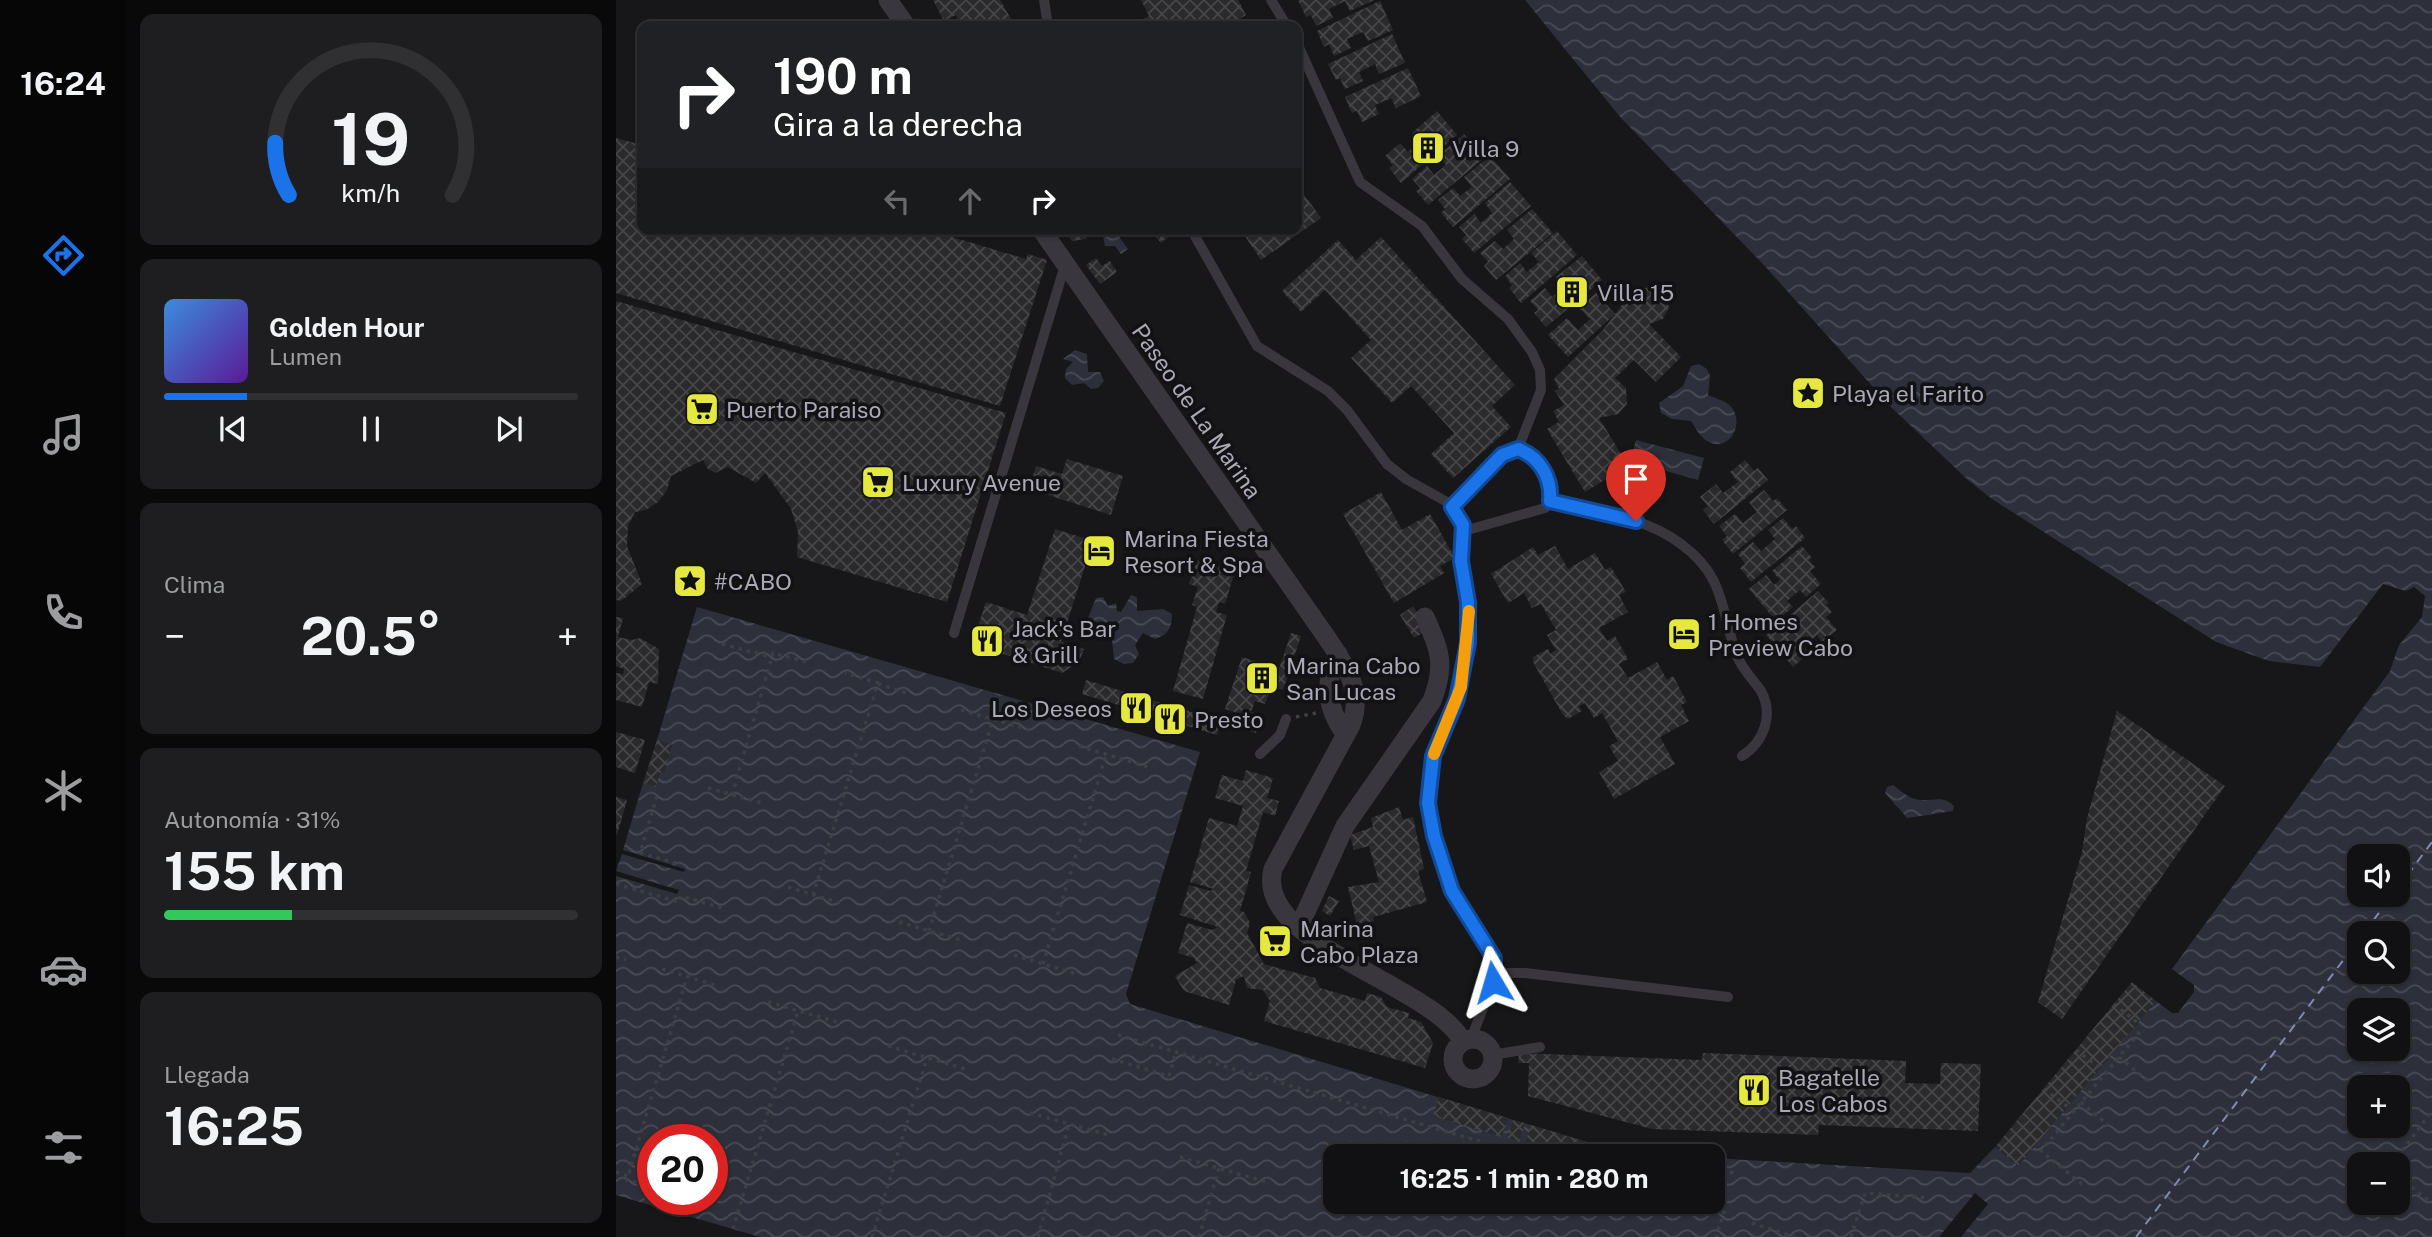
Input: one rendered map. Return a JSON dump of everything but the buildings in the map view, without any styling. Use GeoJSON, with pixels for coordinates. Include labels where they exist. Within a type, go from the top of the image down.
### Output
{"type":"FeatureCollection","features":[{"type":"Feature","properties":{"kind":"street"},"geometry":{"type":"LineString","coordinates":[[888,0],[903,21]]}},
{"type":"Feature","properties":{"kind":"street","name":"Paseo de La Marina"},"geometry":{"type":"LineString","coordinates":[[1045,235],[1338,654],[1350,675],[1357,702],[1346,735],[1272,874],[1271,885],[1277,902],[1299,927],[1320,944],[1444,1017],[1467,1041],[1485,1043],[1492,1055]]}},
{"type":"Feature","properties":{"kind":"street"},"geometry":{"type":"LineString","coordinates":[[1299,927],[1339,835],[1432,701],[1439,680],[1440,655],[1425,617]]}},
{"type":"Feature","properties":{"kind":"street"},"geometry":{"type":"LineString","coordinates":[[1338,654],[1330,669],[1329,685],[1332,710],[1346,735]]}},
{"type":"Feature","properties":{"kind":"street"},"geometry":{"type":"LineString","coordinates":[[1467,1041],[1455,1050],[1453,1061],[1457,1071],[1466,1078],[1477,1078],[1487,1073],[1492,1063],[1492,1055]]}},
{"type":"Feature","properties":{"kind":"lane"},"geometry":{"type":"LineString","coordinates":[[1044,0],[1047,21]]}},
{"type":"Feature","properties":{"kind":"lane"},"geometry":{"type":"LineString","coordinates":[[1271,0],[1284,21]]}},
{"type":"Feature","properties":{"kind":"lane"},"geometry":{"type":"LineString","coordinates":[[1302,54],[1360,182],[1422,226],[1462,279],[1508,319],[1532,352],[1540,370],[1541,390],[1518,449],[1502,455],[1452,507]]}},
{"type":"Feature","properties":{"kind":"lane"},"geometry":{"type":"LineString","coordinates":[[1194,235],[1257,346],[1328,391],[1347,410],[1387,464],[1452,507],[1462,519],[1464,531],[1461,561],[1468,602],[1468,643],[1457,699],[1433,756],[1428,803],[1434,836],[1452,891],[1494,958],[1493,982],[1467,1041]]}},
{"type":"Feature","properties":{"kind":"lane"},"geometry":{"type":"LineString","coordinates":[[954,633],[1065,265]]}},
{"type":"Feature","properties":{"kind":"lane"},"geometry":{"type":"LineString","coordinates":[[1518,449],[1531,456],[1544,471],[1550,489],[1550,501]]}},
{"type":"Feature","properties":{"kind":"lane"},"geometry":{"type":"LineString","coordinates":[[1464,531],[1537,511],[1550,501]]}},
{"type":"Feature","properties":{"kind":"lane"},"geometry":{"type":"LineString","coordinates":[[1550,501],[1636,521],[1658,530],[1688,549],[1711,573],[1722,594],[1739,660],[1761,692],[1767,709],[1760,739],[1742,756]]}},
{"type":"Feature","properties":{"kind":"lane"},"geometry":{"type":"LineString","coordinates":[[1260,754],[1280,735],[1286,719]]}},
{"type":"Feature","properties":{"kind":"lane"},"geometry":{"type":"LineString","coordinates":[[1493,982],[1508,973],[1525,973],[1728,997]]}},
{"type":"Feature","properties":{"kind":"lane"},"geometry":{"type":"LineString","coordinates":[[1492,1055],[1539,1046]]}},
{"type":"Feature","properties":{"kind":"path"},"geometry":{"type":"LineString","coordinates":[[722,644],[771,658]]}},
{"type":"Feature","properties":{"kind":"path"},"geometry":{"type":"LineString","coordinates":[[732,795],[773,653],[807,662]]}},
{"type":"Feature","properties":{"kind":"path"},"geometry":{"type":"LineString","coordinates":[[845,673],[907,693]]}},
{"type":"Feature","properties":{"kind":"path"},"geometry":{"type":"LineString","coordinates":[[813,895],[878,684]]}},
{"type":"Feature","properties":{"kind":"path"},"geometry":{"type":"LineString","coordinates":[[961,710],[1033,731]]}},
{"type":"Feature","properties":{"kind":"path"},"geometry":{"type":"LineString","coordinates":[[1286,719],[1332,710]]}},
{"type":"Feature","properties":{"kind":"path"},"geometry":{"type":"LineString","coordinates":[[929,931],[993,719]]}},
{"type":"Feature","properties":{"kind":"path"},"geometry":{"type":"LineString","coordinates":[[1079,746],[1151,768]]}},
{"type":"Feature","properties":{"kind":"path"},"geometry":{"type":"LineString","coordinates":[[1043,964],[1106,755]]}},
{"type":"Feature","properties":{"kind":"path"},"geometry":{"type":"LineString","coordinates":[[708,789],[762,803]]}},
{"type":"Feature","properties":{"kind":"path"},"geometry":{"type":"LineString","coordinates":[[657,796],[640,853],[679,864]]}},
{"type":"Feature","properties":{"kind":"path"},"geometry":{"type":"LineString","coordinates":[[616,884],[679,902],[681,896],[722,908]]}},
{"type":"Feature","properties":{"kind":"path"},"geometry":{"type":"LineString","coordinates":[[788,887],[844,904]]}},
{"type":"Feature","properties":{"kind":"path"},"geometry":{"type":"LineString","coordinates":[[899,922],[961,940]]}},
{"type":"Feature","properties":{"kind":"path"},"geometry":{"type":"LineString","coordinates":[[1014,955],[1076,974]]}},
{"type":"Feature","properties":{"kind":"path"},"geometry":{"type":"LineString","coordinates":[[616,957],[626,960]]}},
{"type":"Feature","properties":{"kind":"path"},"geometry":{"type":"LineString","coordinates":[[662,969],[718,986]]}},
{"type":"Feature","properties":{"kind":"path"},"geometry":{"type":"LineString","coordinates":[[637,1183],[627,1180],[687,976]]}},
{"type":"Feature","properties":{"kind":"path"},"geometry":{"type":"LineString","coordinates":[[768,1002],[837,1022]]}},
{"type":"Feature","properties":{"kind":"path"},"geometry":{"type":"LineString","coordinates":[[2113,1004],[2138,1023]]}},
{"type":"Feature","properties":{"kind":"path"},"geometry":{"type":"LineString","coordinates":[[733,1229],[798,1011]]}},
{"type":"Feature","properties":{"kind":"path"},"geometry":{"type":"LineString","coordinates":[[2082,1184],[2041,1151],[2143,1028]]}},
{"type":"Feature","properties":{"kind":"path"},"geometry":{"type":"LineString","coordinates":[[1118,1035],[1489,1144]]}},
{"type":"Feature","properties":{"kind":"path"},"geometry":{"type":"LineString","coordinates":[[888,1046],[968,1070]]}},
{"type":"Feature","properties":{"kind":"path"},"geometry":{"type":"LineString","coordinates":[[2076,1050],[2100,1068]]}},
{"type":"Feature","properties":{"kind":"path"},"geometry":{"type":"LineString","coordinates":[[1112,1059],[1169,1076],[1176,1052]]}},
{"type":"Feature","properties":{"kind":"path"},"geometry":{"type":"LineString","coordinates":[[2119,1057],[2148,1081]]}},
{"type":"Feature","properties":{"kind":"path"},"geometry":{"type":"LineString","coordinates":[[872,1237],[927,1058]]}},
{"type":"Feature","properties":{"kind":"path"},"geometry":{"type":"LineString","coordinates":[[2043,1089],[2067,1107]]}},
{"type":"Feature","properties":{"kind":"path"},"geometry":{"type":"LineString","coordinates":[[2081,1102],[2108,1125]]}},
{"type":"Feature","properties":{"kind":"path"},"geometry":{"type":"LineString","coordinates":[[2401,1152],[2432,1111]]}},
{"type":"Feature","properties":{"kind":"path"},"geometry":{"type":"LineString","coordinates":[[1030,1113],[1112,1136]]}},
{"type":"Feature","properties":{"kind":"path"},"geometry":{"type":"LineString","coordinates":[[1038,1237],[1069,1124]]}},
{"type":"Feature","properties":{"kind":"path"},"geometry":{"type":"LineString","coordinates":[[1180,1157],[1270,1183]]}},
{"type":"Feature","properties":{"kind":"path"},"geometry":{"type":"LineString","coordinates":[[1199,1237],[1219,1168]]}},
{"type":"Feature","properties":{"kind":"path"},"geometry":{"type":"LineString","coordinates":[[616,1172],[628,1176]]}},
{"type":"Feature","properties":{"kind":"path"},"geometry":{"type":"LineString","coordinates":[[1725,1172],[1737,1173]]}},
{"type":"Feature","properties":{"kind":"path"},"geometry":{"type":"LineString","coordinates":[[2410,1186],[2432,1203]]}},
{"type":"Feature","properties":{"kind":"path"},"geometry":{"type":"LineString","coordinates":[[1851,1237],[1865,1193],[1927,1198]]}},
{"type":"Feature","properties":{"kind":"path"},"geometry":{"type":"LineString","coordinates":[[1716,1237],[1723,1214]]}},
{"type":"Feature","properties":{"kind":"path"},"geometry":{"type":"LineString","coordinates":[[1752,1223],[1795,1237]]}},
{"type":"Feature","properties":{"kind":"water"},"geometry":{"type":"Polygon","coordinates":[[[1525,0],[2432,0],[2432,1237],[760,1237],[685,1215],[728,1215],[728,1124],[637,1124],[637,1201],[616,1195],[616,876],[677,894],[679,890],[616,871],[622,854],[684,872],[685,869],[623,850],[643,783],[656,786],[660,772],[664,772],[672,745],[657,740],[697,607],[1200,752],[1126,994],[1130,1004],[1593,1144],[1323,1144],[1323,1214],[1725,1214],[1725,1159],[1970,1173],[1995,1147],[2018,1166],[2156,1001],[2172,1013],[2178,1013],[2194,992],[2194,985],[2172,969],[2390,671],[2399,645],[2422,617],[2425,596],[2414,587],[2406,591],[2383,584],[2320,667],[2269,661],[2216,642],[1992,499],[1969,481],[1891,407],[1763,264],[1621,118],[1525,0]]]}},
{"type":"Feature","properties":{"kind":"water"},"geometry":{"type":"Polygon","coordinates":[[[1120,235],[1128,249],[1121,254],[1115,246],[1105,246],[1103,236],[1120,235]]]}},
{"type":"Feature","properties":{"kind":"water"},"geometry":{"type":"Polygon","coordinates":[[[1075,350],[1087,354],[1088,372],[1100,372],[1104,381],[1098,388],[1091,389],[1084,383],[1072,385],[1065,378],[1066,369],[1073,362],[1063,359],[1075,350]]]}},
{"type":"Feature","properties":{"kind":"water"},"geometry":{"type":"Polygon","coordinates":[[[1699,364],[1707,369],[1710,376],[1708,395],[1724,401],[1734,410],[1734,433],[1724,443],[1717,444],[1706,440],[1691,421],[1672,419],[1661,413],[1659,403],[1683,386],[1691,366],[1699,364]]]}},
{"type":"Feature","properties":{"kind":"water"},"geometry":{"type":"Polygon","coordinates":[[[1636,440],[1704,458],[1698,480],[1630,461],[1636,440]]]}},
{"type":"Feature","properties":{"kind":"water"},"geometry":{"type":"Polygon","coordinates":[[[1131,595],[1137,597],[1137,611],[1163,609],[1172,614],[1172,619],[1166,633],[1155,639],[1143,633],[1135,645],[1139,654],[1133,663],[1124,664],[1114,659],[1112,640],[1116,630],[1092,626],[1088,618],[1096,598],[1103,597],[1108,606],[1116,603],[1117,611],[1121,612],[1131,595]]]}},
{"type":"Feature","properties":{"kind":"water"},"geometry":{"type":"Polygon","coordinates":[[[1893,785],[1916,799],[1946,801],[1954,806],[1953,811],[1907,818],[1885,793],[1887,787],[1893,785]]]}},
{"type":"Feature","properties":{"kind":"pier"},"geometry":{"type":"Polygon","coordinates":[[[1975,1193],[1988,1204],[1961,1237],[1939,1237],[1975,1193]]]}},
{"type":"Feature","properties":{"kind":"ferry route"},"geometry":{"type":"LineString","coordinates":[[2410,872],[2432,842]]}},
{"type":"Feature","properties":{"kind":"ferry route"},"geometry":{"type":"LineString","coordinates":[[2373,921],[2383,907]]}},
{"type":"Feature","properties":{"kind":"ferry route"},"geometry":{"type":"LineString","coordinates":[[2136,1237],[2347,955]]}},
{"type":"Feature","properties":{"kind":"slow traffic"},"geometry":{"type":"LineString","coordinates":[[1434,754],[1464,675],[1469,611]]}},
{"type":"Feature","properties":{"kind":"place","name":"Villa 9"},"geometry":{"type":"Point","coordinates":[1428,148]}},
{"type":"Feature","properties":{"kind":"place","name":"Villa 15"},"geometry":{"type":"Point","coordinates":[1572,292]}},
{"type":"Feature","properties":{"kind":"place","name":"Playa el Farito"},"geometry":{"type":"Point","coordinates":[1808,393]}},
{"type":"Feature","properties":{"kind":"place","name":"Puerto Paraiso"},"geometry":{"type":"Point","coordinates":[702,409]}},
{"type":"Feature","properties":{"kind":"place","name":"Luxury Avenue"},"geometry":{"type":"Point","coordinates":[878,482]}},
{"type":"Feature","properties":{"kind":"place","name":"Marina Fiesta Resort & Spa"},"geometry":{"type":"Point","coordinates":[1099,551]}},
{"type":"Feature","properties":{"kind":"place","name":"#CABO"},"geometry":{"type":"Point","coordinates":[690,581]}},
{"type":"Feature","properties":{"kind":"place","name":"1 Homes Preview Cabo"},"geometry":{"type":"Point","coordinates":[1684,634]}},
{"type":"Feature","properties":{"kind":"place","name":"Jack's Bar & Grill"},"geometry":{"type":"Point","coordinates":[987,641]}},
{"type":"Feature","properties":{"kind":"place","name":"Marina Cabo San Lucas"},"geometry":{"type":"Point","coordinates":[1262,678]}},
{"type":"Feature","properties":{"kind":"place","name":"Los Deseos"},"geometry":{"type":"Point","coordinates":[1136,708]}},
{"type":"Feature","properties":{"kind":"place","name":"Presto"},"geometry":{"type":"Point","coordinates":[1170,719]}},
{"type":"Feature","properties":{"kind":"place","name":"Marina Cabo Plaza"},"geometry":{"type":"Point","coordinates":[1275,941]}},
{"type":"Feature","properties":{"kind":"place","name":"Bagatelle Los Cabos"},"geometry":{"type":"Point","coordinates":[1754,1090]}},
{"type":"Feature","properties":{"kind":"route"},"geometry":{"type":"LineString","coordinates":[[1493,982],[1496,968],[1494,958],[1465,916],[1452,891],[1434,836],[1428,803],[1433,756],[1457,699],[1464,675],[1468,643],[1468,602],[1461,569],[1464,531],[1462,519],[1452,507],[1502,455],[1518,449],[1531,456],[1544,471],[1548,478],[1550,501],[1636,521]]}}]}
